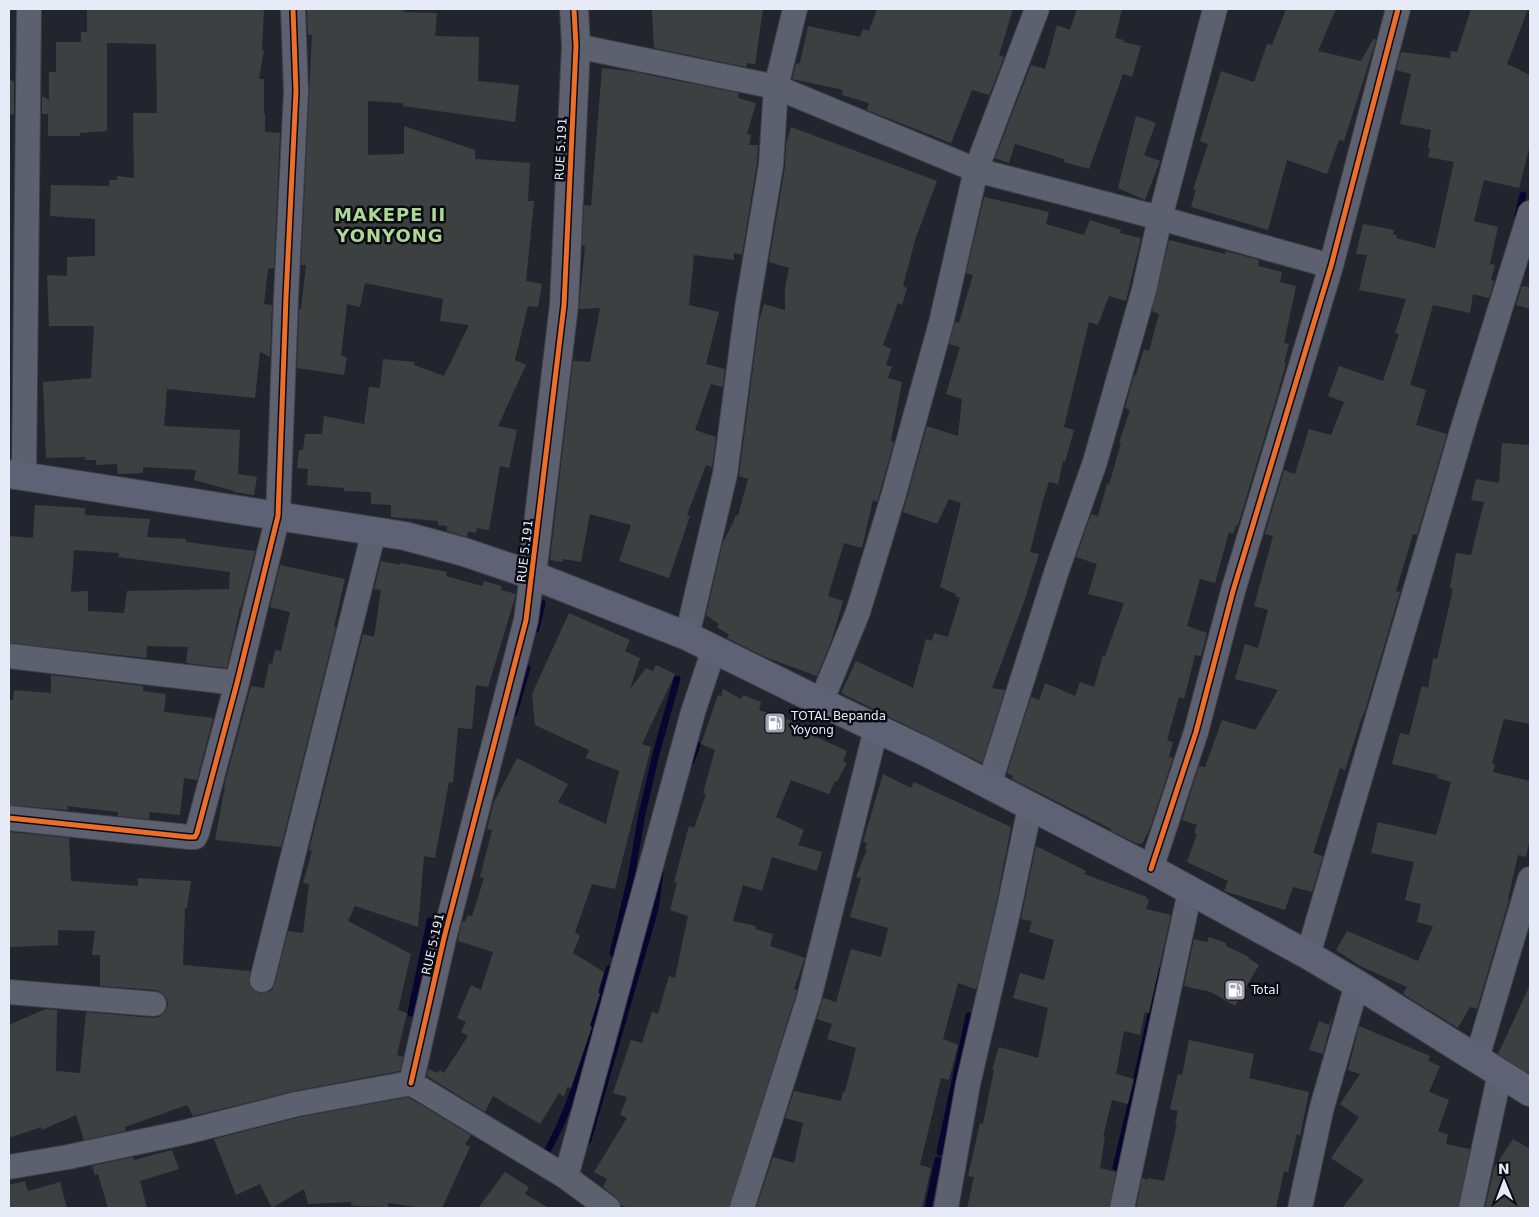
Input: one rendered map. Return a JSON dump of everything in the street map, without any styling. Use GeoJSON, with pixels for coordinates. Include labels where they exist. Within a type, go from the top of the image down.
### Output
{"type":"FeatureCollection","features":[{"type":"Feature","properties":{"kind":"main road"},"geometry":{"type":"LineString","coordinates":[[16,475],[405,536],[532,574],[687,636],[930,754],[1151,869],[1357,984],[1530,1092]]}},
{"type":"Feature","properties":{"kind":"street"},"geometry":{"type":"LineString","coordinates":[[16,475],[29,9]]}},
{"type":"Feature","properties":{"kind":"street"},"geometry":{"type":"LineString","coordinates":[[9,818],[195,837],[237,683],[278,516],[296,92],[293,9]]}},
{"type":"Feature","properties":{"kind":"street","name":"RUE 5.191"},"geometry":{"type":"LineString","coordinates":[[411,1083],[444,938],[526,620],[564,305],[576,46],[574,9]]}},
{"type":"Feature","properties":{"kind":"street"},"geometry":{"type":"LineString","coordinates":[[687,636],[725,474],[747,308],[771,164],[776,87],[795,9]]}},
{"type":"Feature","properties":{"kind":"street"},"geometry":{"type":"LineString","coordinates":[[821,702],[858,612],[893,497],[941,323],[976,170],[1037,9]]}},
{"type":"Feature","properties":{"kind":"street"},"geometry":{"type":"LineString","coordinates":[[989,785],[1057,570],[1095,462],[1144,290],[1160,218],[1215,9]]}},
{"type":"Feature","properties":{"kind":"street"},"geometry":{"type":"LineString","coordinates":[[1151,869],[1196,732],[1233,591],[1331,266],[1398,9]]}},
{"type":"Feature","properties":{"kind":"street"},"geometry":{"type":"LineString","coordinates":[[576,46],[776,87],[976,170],[1160,218],[1331,266]]}},
{"type":"Feature","properties":{"kind":"street"},"geometry":{"type":"LineString","coordinates":[[1308,956],[1465,421],[1530,213]]}},
{"type":"Feature","properties":{"kind":"street"},"geometry":{"type":"LineString","coordinates":[[262,980],[374,531]]}},
{"type":"Feature","properties":{"kind":"street"},"geometry":{"type":"LineString","coordinates":[[566,1177],[693,712],[714,649]]}},
{"type":"Feature","properties":{"kind":"street"},"geometry":{"type":"LineString","coordinates":[[9,656],[237,683]]}},
{"type":"Feature","properties":{"kind":"street"},"geometry":{"type":"LineString","coordinates":[[742,1208],[809,998],[876,729]]}},
{"type":"Feature","properties":{"kind":"street"},"geometry":{"type":"LineString","coordinates":[[946,1208],[968,1084],[1009,908],[1030,807]]}},
{"type":"Feature","properties":{"kind":"street"},"geometry":{"type":"LineString","coordinates":[[1477,1058],[1530,879]]}},
{"type":"Feature","properties":{"kind":"street"},"geometry":{"type":"LineString","coordinates":[[1122,1208],[1190,891]]}},
{"type":"Feature","properties":{"kind":"street"},"geometry":{"type":"LineString","coordinates":[[1300,1208],[1320,1111],[1357,984]]}},
{"type":"Feature","properties":{"kind":"street"},"geometry":{"type":"LineString","coordinates":[[9,992],[154,1004]]}},
{"type":"Feature","properties":{"kind":"street"},"geometry":{"type":"LineString","coordinates":[[1471,1208],[1500,1073]]}},
{"type":"Feature","properties":{"kind":"street"},"geometry":{"type":"LineString","coordinates":[[9,1167],[68,1158],[186,1132],[297,1104],[411,1083],[566,1177],[608,1208]]}},
{"type":"Feature","properties":{"kind":"building"},"geometry":{"type":"Polygon","coordinates":[[[87,9],[264,9],[262,50],[264,50],[259,79],[264,79],[265,132],[280,133],[274,268],[268,269],[264,304],[272,305],[270,357],[260,352],[255,398],[167,389],[164,426],[240,430],[238,474],[257,477],[254,495],[234,492],[194,480],[196,470],[143,467],[143,473],[118,474],[117,464],[96,465],[96,460],[85,460],[85,457],[46,458],[43,382],[91,378],[94,326],[49,326],[47,275],[67,276],[67,257],[95,256],[95,219],[50,216],[51,185],[109,186],[110,180],[117,180],[117,176],[134,178],[133,113],[157,113],[156,44],[107,43],[107,131],[80,133],[80,136],[48,136],[48,114],[42,114],[42,96],[49,100],[49,72],[56,72],[56,42],[81,42],[81,32],[87,32],[87,9]]]}},
{"type":"Feature","properties":{"kind":"building"},"geometry":{"type":"Polygon","coordinates":[[[307,9],[404,9],[404,12],[437,13],[435,36],[479,37],[478,81],[519,85],[515,122],[403,106],[403,103],[368,101],[368,155],[404,154],[404,126],[475,150],[475,159],[530,163],[528,201],[534,201],[526,281],[542,284],[538,307],[528,306],[515,360],[526,365],[498,426],[517,430],[509,468],[500,466],[489,530],[477,528],[476,533],[468,531],[467,537],[447,531],[447,526],[438,525],[438,521],[391,517],[391,505],[371,504],[371,492],[344,491],[344,488],[307,485],[308,469],[297,468],[299,450],[303,450],[305,434],[322,434],[324,416],[364,424],[369,387],[380,388],[383,359],[414,362],[414,365],[444,376],[469,325],[440,321],[443,299],[365,283],[360,307],[347,304],[341,356],[347,357],[344,375],[297,368],[299,309],[301,309],[306,265],[301,265],[312,35],[308,35],[307,9]]]}},
{"type":"Feature","properties":{"kind":"building"},"geometry":{"type":"Polygon","coordinates":[[[652,9],[763,9],[755,64],[747,63],[746,67],[654,48],[652,9]]]}},
{"type":"Feature","properties":{"kind":"building"},"geometry":{"type":"Polygon","coordinates":[[[877,9],[1013,9],[999,55],[1004,57],[988,99],[989,95],[972,90],[951,143],[867,110],[869,103],[842,95],[843,90],[792,79],[796,64],[800,63],[808,26],[860,37],[863,29],[869,31],[877,9]]]}},
{"type":"Feature","properties":{"kind":"building"},"geometry":{"type":"Polygon","coordinates":[[[1077,9],[1122,9],[1115,38],[1141,46],[1132,77],[1123,74],[1089,169],[1015,144],[1009,163],[995,158],[1031,65],[1045,69],[1057,25],[1070,30],[1077,9]]]}},
{"type":"Feature","properties":{"kind":"building"},"geometry":{"type":"Polygon","coordinates":[[[1286,9],[1336,9],[1318,51],[1361,61],[1374,38],[1376,40],[1344,141],[1339,140],[1327,174],[1287,160],[1268,230],[1191,207],[1196,190],[1193,190],[1208,144],[1200,141],[1221,71],[1254,82],[1267,44],[1272,45],[1286,9]]]}},
{"type":"Feature","properties":{"kind":"building"},"geometry":{"type":"Polygon","coordinates":[[[1471,9],[1528,9],[1507,64],[1530,75],[1530,145],[1519,188],[1484,180],[1474,221],[1498,227],[1490,264],[1495,265],[1491,280],[1494,281],[1489,298],[1473,294],[1470,313],[1433,305],[1410,385],[1426,390],[1416,425],[1447,434],[1417,535],[1413,534],[1396,591],[1400,592],[1364,714],[1345,770],[1340,768],[1313,853],[1323,856],[1312,892],[1293,887],[1285,910],[1224,891],[1228,881],[1187,862],[1197,834],[1194,833],[1197,825],[1182,820],[1199,766],[1205,767],[1222,720],[1255,730],[1278,690],[1235,679],[1245,644],[1258,648],[1268,610],[1254,606],[1273,536],[1265,534],[1284,470],[1295,474],[1309,429],[1331,435],[1344,402],[1328,396],[1339,366],[1383,381],[1399,334],[1395,333],[1406,299],[1359,290],[1367,255],[1356,254],[1363,224],[1394,230],[1393,234],[1397,235],[1396,238],[1435,248],[1454,162],[1428,157],[1431,130],[1400,124],[1411,74],[1396,70],[1401,52],[1450,58],[1451,51],[1457,52],[1471,9]]]}},
{"type":"Feature","properties":{"kind":"building"},"geometry":{"type":"Polygon","coordinates":[[[602,68],[636,72],[739,93],[738,98],[756,103],[747,134],[751,135],[749,145],[758,145],[757,163],[742,255],[734,253],[734,260],[694,255],[689,305],[719,312],[706,364],[725,369],[723,387],[711,384],[695,430],[716,437],[712,467],[706,465],[687,515],[690,516],[669,578],[619,561],[631,525],[590,514],[581,562],[563,559],[563,562],[550,560],[573,361],[590,362],[600,308],[579,309],[585,246],[582,245],[584,205],[591,206],[602,68]]]}},
{"type":"Feature","properties":{"kind":"building"},"geometry":{"type":"Polygon","coordinates":[[[9,79],[14,82],[14,114],[9,115],[9,79]]]}},
{"type":"Feature","properties":{"kind":"building"},"geometry":{"type":"Polygon","coordinates":[[[1136,116],[1156,123],[1144,155],[1160,161],[1145,200],[1118,188],[1136,116]]]}},
{"type":"Feature","properties":{"kind":"building"},"geometry":{"type":"Polygon","coordinates":[[[791,127],[937,181],[915,240],[903,286],[907,288],[902,305],[898,303],[883,345],[891,349],[886,365],[892,367],[888,378],[902,382],[891,441],[894,442],[877,502],[873,500],[862,548],[844,543],[828,596],[843,601],[832,639],[817,676],[765,657],[727,638],[729,635],[717,627],[719,624],[706,615],[723,542],[736,515],[738,516],[748,479],[739,476],[759,321],[764,304],[785,310],[785,288],[789,268],[769,262],[785,167],[786,145],[791,127]]]}},
{"type":"Feature","properties":{"kind":"building"},"geometry":{"type":"Polygon","coordinates":[[[984,197],[1049,212],[1046,224],[1084,235],[1090,220],[1121,230],[1120,233],[1141,238],[1126,301],[1109,296],[1098,325],[1089,322],[1064,427],[1074,430],[1065,462],[1063,461],[1058,484],[1049,482],[1043,500],[1030,552],[1039,554],[1024,602],[992,688],[1005,690],[982,763],[841,693],[856,661],[913,688],[926,639],[932,641],[934,633],[948,637],[960,598],[955,596],[956,594],[940,587],[961,503],[949,499],[937,524],[903,512],[927,426],[958,436],[962,399],[946,394],[960,347],[949,344],[955,322],[959,323],[973,275],[966,273],[984,197]]]}},
{"type":"Feature","properties":{"kind":"building"},"geometry":{"type":"Polygon","coordinates":[[[1169,240],[1225,254],[1226,251],[1259,260],[1258,266],[1282,272],[1280,282],[1296,286],[1284,343],[1289,344],[1284,363],[1286,363],[1238,525],[1236,525],[1233,534],[1229,532],[1215,583],[1200,579],[1187,626],[1207,633],[1201,656],[1195,655],[1184,699],[1179,697],[1167,740],[1173,742],[1169,757],[1173,758],[1150,828],[1142,844],[1138,844],[1012,779],[1013,776],[1007,773],[1031,697],[1039,700],[1045,683],[1075,696],[1080,682],[1094,687],[1103,655],[1105,656],[1124,603],[1088,594],[1097,564],[1076,557],[1091,514],[1098,516],[1107,484],[1109,485],[1121,443],[1119,443],[1130,410],[1125,408],[1134,375],[1136,375],[1144,349],[1149,351],[1159,314],[1152,311],[1169,240]]]}},
{"type":"Feature","properties":{"kind":"building"},"geometry":{"type":"Polygon","coordinates":[[[1522,286],[1530,287],[1530,309],[1516,305],[1522,286]]]}},
{"type":"Feature","properties":{"kind":"building"},"geometry":{"type":"Polygon","coordinates":[[[1502,443],[1530,445],[1530,724],[1504,719],[1492,763],[1495,764],[1493,772],[1530,781],[1530,838],[1526,857],[1518,855],[1509,900],[1477,1009],[1470,1007],[1458,1028],[1403,994],[1407,987],[1360,966],[1336,950],[1347,931],[1418,961],[1433,926],[1417,922],[1421,904],[1405,900],[1414,862],[1371,853],[1378,822],[1436,835],[1451,782],[1437,778],[1438,775],[1392,764],[1400,733],[1409,735],[1422,686],[1428,688],[1433,658],[1437,659],[1453,589],[1450,588],[1456,553],[1471,555],[1484,502],[1471,500],[1476,479],[1499,483],[1502,443]]]}},
{"type":"Feature","properties":{"kind":"building"},"geometry":{"type":"Polygon","coordinates":[[[35,505],[85,508],[85,515],[150,519],[147,537],[186,539],[186,542],[255,551],[240,607],[227,668],[186,663],[188,647],[147,646],[146,658],[9,643],[9,536],[33,538],[35,505]],[[74,550],[71,592],[88,591],[88,611],[124,613],[127,591],[229,589],[230,572],[118,557],[119,553],[74,550]]]}},
{"type":"Feature","properties":{"kind":"building"},"geometry":{"type":"Polygon","coordinates":[[[381,561],[447,572],[446,576],[482,586],[484,581],[502,586],[501,590],[516,594],[488,687],[476,685],[472,729],[458,728],[453,783],[449,782],[435,858],[424,856],[418,927],[355,906],[348,921],[411,954],[398,1010],[407,1013],[397,1055],[403,1057],[400,1071],[294,1091],[193,1116],[187,1105],[125,1127],[126,1131],[84,1140],[76,1115],[42,1130],[41,1127],[9,1138],[9,1025],[45,1009],[57,1010],[56,1071],[80,1073],[86,1012],[153,1018],[159,1017],[165,1012],[168,1005],[167,999],[156,990],[100,986],[100,955],[92,955],[95,931],[58,930],[58,945],[9,947],[9,832],[69,838],[71,881],[138,886],[138,878],[191,881],[187,908],[185,908],[183,965],[250,971],[249,983],[253,990],[259,993],[266,993],[272,990],[288,931],[303,933],[309,884],[303,883],[312,851],[309,850],[363,634],[374,637],[381,590],[374,589],[381,561]]]}},
{"type":"Feature","properties":{"kind":"building"},"geometry":{"type":"Polygon","coordinates":[[[280,565],[345,579],[334,627],[336,627],[281,847],[215,840],[224,786],[251,686],[264,688],[269,663],[272,664],[275,650],[281,651],[290,612],[270,607],[280,565]]]}},
{"type":"Feature","properties":{"kind":"building"},"geometry":{"type":"Polygon","coordinates":[[[569,613],[630,640],[625,651],[640,658],[630,689],[646,668],[653,671],[656,665],[675,674],[642,744],[651,747],[615,889],[592,884],[575,932],[580,936],[573,953],[604,972],[598,992],[600,994],[590,1026],[592,1027],[571,1088],[567,1087],[564,1097],[559,1093],[540,1124],[493,1096],[485,1112],[427,1076],[428,1069],[438,1073],[440,1070],[444,1073],[468,1036],[461,1032],[466,1022],[457,1018],[471,985],[481,990],[493,952],[458,941],[462,921],[465,922],[468,915],[472,916],[484,878],[480,877],[492,830],[487,829],[494,802],[517,758],[568,784],[558,802],[606,824],[619,771],[586,758],[589,750],[535,725],[532,694],[569,613]]]}},
{"type":"Feature","properties":{"kind":"building"},"geometry":{"type":"Polygon","coordinates":[[[51,675],[143,686],[143,691],[166,694],[164,712],[213,718],[197,780],[184,778],[180,815],[150,812],[149,819],[118,816],[118,812],[67,806],[68,810],[9,805],[9,700],[13,700],[14,690],[51,693],[51,675]]]}},
{"type":"Feature","properties":{"kind":"building"},"geometry":{"type":"Polygon","coordinates":[[[723,689],[741,699],[743,695],[761,702],[759,710],[805,725],[803,731],[847,751],[843,761],[847,763],[829,794],[791,780],[776,817],[804,830],[798,845],[822,852],[817,871],[772,857],[762,891],[743,885],[733,921],[756,926],[755,929],[773,934],[770,946],[805,958],[794,989],[797,990],[796,994],[729,1208],[627,1208],[621,1205],[616,1197],[603,1187],[607,1179],[594,1172],[627,1118],[620,1115],[627,1097],[613,1093],[631,1040],[642,1043],[652,1012],[658,1014],[669,976],[675,978],[688,916],[670,910],[677,883],[674,882],[689,826],[694,828],[706,794],[703,793],[715,750],[701,744],[718,695],[721,697],[723,689]]]}},
{"type":"Feature","properties":{"kind":"building"},"geometry":{"type":"Polygon","coordinates":[[[883,774],[911,788],[914,782],[1011,827],[996,905],[977,987],[975,989],[958,983],[943,1039],[958,1045],[949,1080],[941,1078],[920,1165],[931,1168],[922,1208],[756,1208],[773,1157],[794,1163],[803,1123],[785,1118],[794,1091],[841,1101],[843,1091],[845,1092],[856,1048],[827,1039],[832,1024],[817,1019],[823,998],[836,1002],[851,949],[881,957],[888,928],[850,917],[861,878],[856,877],[867,849],[865,849],[867,843],[863,842],[883,774]]]}},
{"type":"Feature","properties":{"kind":"building"},"geometry":{"type":"Polygon","coordinates":[[[1036,846],[1086,871],[1084,874],[1147,897],[1146,899],[1149,900],[1146,909],[1171,915],[1149,1013],[1145,1012],[1140,1035],[1124,1031],[1116,1074],[1134,1079],[1128,1104],[1112,1100],[1103,1137],[1105,1137],[1100,1168],[1116,1172],[1109,1208],[967,1208],[974,1177],[968,1176],[980,1123],[983,1124],[994,1070],[992,1070],[999,1047],[1038,1058],[1048,1008],[1013,998],[1020,973],[1044,980],[1054,940],[1029,932],[1032,921],[1021,919],[1036,846]]]}},
{"type":"Feature","properties":{"kind":"building"},"geometry":{"type":"Polygon","coordinates":[[[1209,937],[1226,943],[1226,946],[1249,957],[1259,965],[1235,1006],[1211,992],[1184,986],[1194,939],[1207,942],[1209,937]]]}},
{"type":"Feature","properties":{"kind":"building"},"geometry":{"type":"Polygon","coordinates":[[[1530,985],[1530,1074],[1498,1054],[1530,985]]]}},
{"type":"Feature","properties":{"kind":"building"},"geometry":{"type":"Polygon","coordinates":[[[1333,1015],[1323,1054],[1309,1050],[1319,1021],[1329,1025],[1333,1015]]]}},
{"type":"Feature","properties":{"kind":"building"},"geometry":{"type":"Polygon","coordinates":[[[1359,1026],[1430,1056],[1428,1061],[1440,1066],[1429,1092],[1449,1100],[1438,1131],[1448,1135],[1446,1144],[1470,1149],[1458,1208],[1342,1208],[1364,1180],[1331,1158],[1359,1117],[1340,1104],[1360,1074],[1348,1070],[1359,1026]]]}},
{"type":"Feature","properties":{"kind":"building"},"geometry":{"type":"Polygon","coordinates":[[[1189,1040],[1254,1054],[1249,1078],[1309,1092],[1300,1136],[1297,1134],[1288,1172],[1284,1171],[1276,1208],[1136,1208],[1142,1178],[1164,1181],[1177,1124],[1175,1124],[1178,1111],[1170,1109],[1178,1074],[1182,1075],[1189,1040]]]}},
{"type":"Feature","properties":{"kind":"building"},"geometry":{"type":"Polygon","coordinates":[[[408,1097],[471,1135],[465,1144],[470,1147],[442,1208],[422,1208],[388,1203],[388,1207],[356,1206],[351,1205],[351,1202],[308,1204],[304,1189],[272,1208],[260,1184],[236,1195],[214,1139],[300,1117],[408,1097]]]}},
{"type":"Feature","properties":{"kind":"building"},"geometry":{"type":"Polygon","coordinates":[[[1513,1139],[1530,1149],[1530,1208],[1485,1208],[1494,1168],[1513,1139]]]}},
{"type":"Feature","properties":{"kind":"building"},"geometry":{"type":"Polygon","coordinates":[[[172,1150],[179,1169],[140,1181],[147,1208],[108,1208],[98,1174],[95,1175],[92,1166],[133,1157],[134,1160],[172,1150]]]}},
{"type":"Feature","properties":{"kind":"building"},"geometry":{"type":"Polygon","coordinates":[[[505,1172],[529,1187],[525,1194],[549,1208],[478,1208],[505,1172]]]}},
{"type":"Feature","properties":{"kind":"building"},"geometry":{"type":"Polygon","coordinates":[[[25,1181],[28,1191],[60,1182],[67,1208],[9,1208],[9,1185],[25,1181]]]}},
{"type":"Feature","properties":{"kind":"waterway"},"geometry":{"type":"LineString","coordinates":[[649,74],[683,82]]}},
{"type":"Feature","properties":{"kind":"waterway"},"geometry":{"type":"LineString","coordinates":[[1518,216],[1523,195]]}},
{"type":"Feature","properties":{"kind":"waterway"},"geometry":{"type":"LineString","coordinates":[[536,629],[542,603]]}},
{"type":"Feature","properties":{"kind":"waterway"},"geometry":{"type":"LineString","coordinates":[[514,713],[527,668]]}},
{"type":"Feature","properties":{"kind":"waterway"},"geometry":{"type":"LineString","coordinates":[[613,953],[631,878],[642,814],[657,750],[677,679]]}},
{"type":"Feature","properties":{"kind":"waterway"},"geometry":{"type":"LineString","coordinates":[[691,761],[697,745]]}},
{"type":"Feature","properties":{"kind":"waterway"},"geometry":{"type":"LineString","coordinates":[[588,1140],[655,909],[660,873]]}},
{"type":"Feature","properties":{"kind":"waterway"},"geometry":{"type":"LineString","coordinates":[[411,1013],[430,921]]}},
{"type":"Feature","properties":{"kind":"waterway"},"geometry":{"type":"LineString","coordinates":[[543,1159],[555,1136],[574,1090],[609,969]]}},
{"type":"Feature","properties":{"kind":"waterway"},"geometry":{"type":"LineString","coordinates":[[1136,1082],[1161,971]]}},
{"type":"Feature","properties":{"kind":"waterway"},"geometry":{"type":"LineString","coordinates":[[940,1152],[969,1016]]}},
{"type":"Feature","properties":{"kind":"waterway"},"geometry":{"type":"LineString","coordinates":[[1116,1167],[1135,1088]]}},
{"type":"Feature","properties":{"kind":"waterway"},"geometry":{"type":"LineString","coordinates":[[928,1208],[938,1160]]}},
{"type":"Feature","properties":{"kind":"cycle path"},"geometry":{"type":"LineString","coordinates":[[9,818],[189,837],[195,837],[197,833],[237,683],[278,516],[296,91],[293,9]]}},
{"type":"Feature","properties":{"kind":"cycle path"},"geometry":{"type":"LineString","coordinates":[[411,1083],[444,938],[526,620],[564,305],[576,46],[574,9]]}},
{"type":"Feature","properties":{"kind":"cycle path"},"geometry":{"type":"LineString","coordinates":[[1151,869],[1196,732],[1233,591],[1331,266],[1398,9]]}},
{"type":"Feature","properties":{"kind":"place","name":"TOTAL Bepanda Yoyong"},"geometry":{"type":"Point","coordinates":[775,723]}},
{"type":"Feature","properties":{"kind":"place","name":"Total"},"geometry":{"type":"Point","coordinates":[1235,990]}},
{"type":"Feature","properties":{"kind":"district","name":"MAKEPE II YONYONG"},"geometry":{"type":"Point","coordinates":[390,225]}}]}
